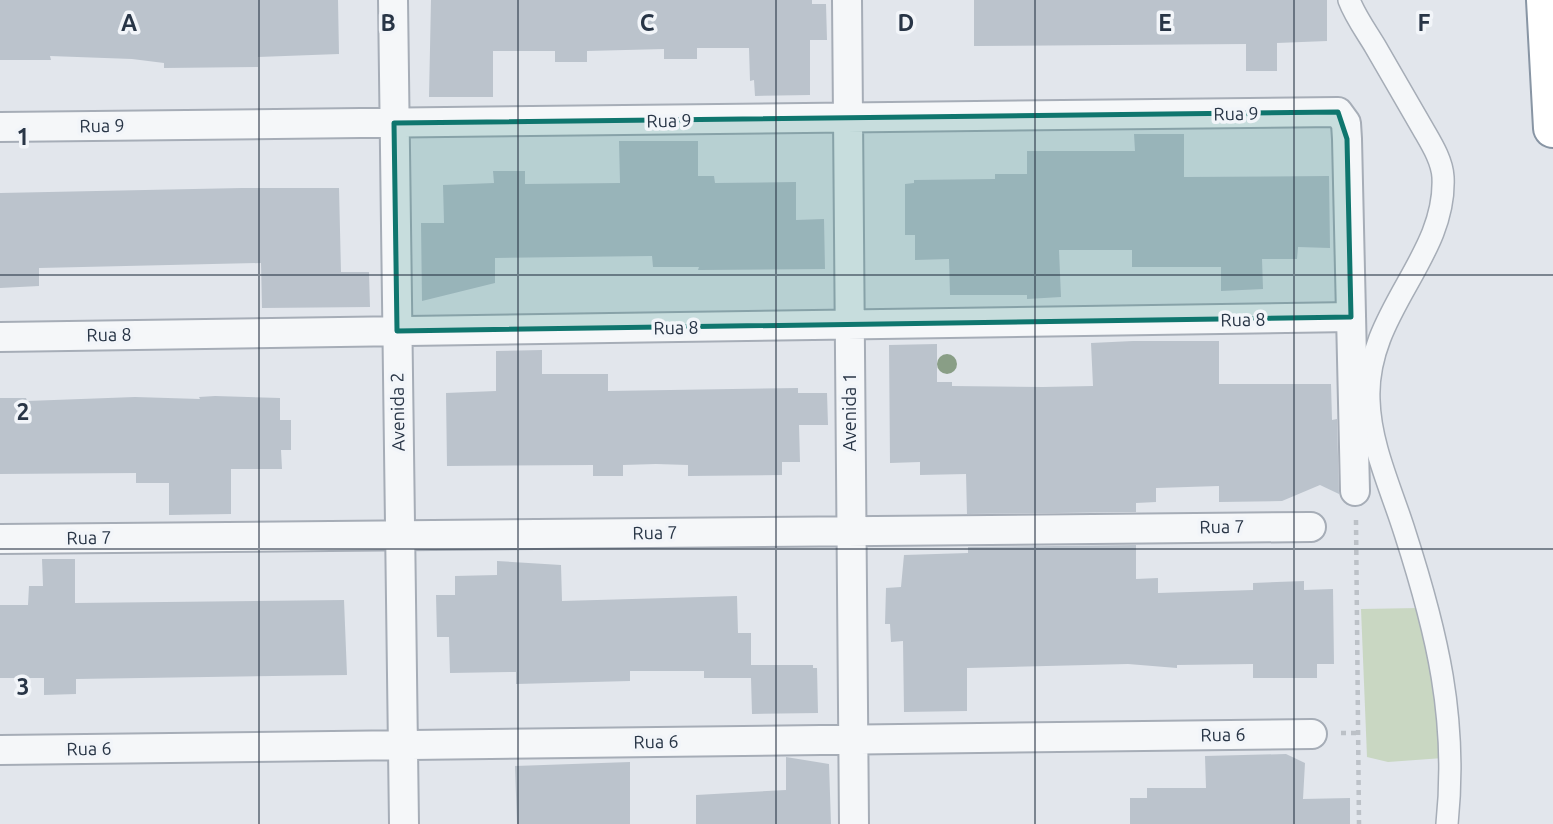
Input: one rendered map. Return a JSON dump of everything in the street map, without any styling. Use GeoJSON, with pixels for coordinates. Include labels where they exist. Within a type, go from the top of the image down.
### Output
{"type":"FeatureCollection","features":[{"type":"Feature","properties":{"kind":"highway"},"geometry":{"type":"LineString","coordinates":[[1546,0],[1553,128]]}},
{"type":"Feature","properties":{"kind":"street","name":"Avenida 2"},"geometry":{"type":"LineString","coordinates":[[393,0],[404,824]]}},
{"type":"Feature","properties":{"kind":"street","name":"Avenida 1"},"geometry":{"type":"LineString","coordinates":[[847,0],[854,824]]}},
{"type":"Feature","properties":{"kind":"street"},"geometry":{"type":"LineString","coordinates":[[1349,0],[1433,145],[1443,176],[1440,206],[1430,239],[1375,345],[1369,373],[1369,401],[1375,437],[1428,604],[1447,691],[1452,776],[1447,824]]}},
{"type":"Feature","properties":{"kind":"street","name":"Rua 9"},"geometry":{"type":"LineString","coordinates":[[0,127],[1338,112],[1346,123],[1351,317]]}},
{"type":"Feature","properties":{"kind":"street"},"geometry":{"type":"LineString","coordinates":[[1351,317],[1355,491]]}},
{"type":"Feature","properties":{"kind":"street","name":"Rua 8"},"geometry":{"type":"LineString","coordinates":[[0,337],[1351,317]]}},
{"type":"Feature","properties":{"kind":"street","name":"Rua 7"},"geometry":{"type":"LineString","coordinates":[[0,539],[1311,527]]}},
{"type":"Feature","properties":{"kind":"street","name":"Rua 6"},"geometry":{"type":"LineString","coordinates":[[0,750],[1312,734]]}},
{"type":"Feature","properties":{"kind":"path"},"geometry":{"type":"LineString","coordinates":[[1355,491],[1359,824]]}},
{"type":"Feature","properties":{"kind":"highlighted area"},"geometry":{"type":"Polygon","coordinates":[[[1338,112],[1347,139],[1351,317],[397,331],[394,123],[1338,112]]]}},
{"type":"Feature","properties":{"kind":"green space"},"geometry":{"type":"Polygon","coordinates":[[[1418,608],[1429,654],[1443,758],[1388,762],[1367,757],[1361,609],[1418,608]]]}},
{"type":"Feature","properties":{"kind":"building"},"geometry":{"type":"Polygon","coordinates":[[[0,0],[338,0],[339,54],[258,57],[258,67],[164,68],[164,63],[132,59],[50,56],[51,60],[0,60],[0,0]]]}},
{"type":"Feature","properties":{"kind":"building"},"geometry":{"type":"Polygon","coordinates":[[[431,0],[812,0],[812,4],[826,4],[827,40],[810,40],[810,95],[755,96],[754,80],[750,81],[749,48],[697,48],[697,59],[664,59],[664,49],[587,51],[587,62],[555,62],[555,51],[493,51],[493,97],[429,97],[431,0]]]}},
{"type":"Feature","properties":{"kind":"building"},"geometry":{"type":"Polygon","coordinates":[[[974,0],[1327,0],[1327,41],[1277,43],[1277,71],[1246,71],[1246,44],[974,46],[974,0]]]}},
{"type":"Feature","properties":{"kind":"building"},"geometry":{"type":"Polygon","coordinates":[[[1134,134],[1184,134],[1184,177],[1329,176],[1330,248],[1298,247],[1297,259],[1262,259],[1263,289],[1221,291],[1221,267],[1132,267],[1132,250],[1059,250],[1061,297],[1027,299],[1027,295],[950,295],[949,259],[915,260],[915,235],[905,235],[905,184],[914,183],[914,180],[995,179],[995,174],[1027,174],[1027,151],[1135,151],[1134,134]]]}},
{"type":"Feature","properties":{"kind":"building"},"geometry":{"type":"Polygon","coordinates":[[[619,141],[698,141],[698,176],[714,176],[715,183],[796,182],[796,220],[824,219],[825,269],[698,270],[699,267],[653,267],[652,256],[495,258],[495,283],[422,301],[421,223],[444,223],[443,185],[494,183],[493,171],[525,171],[525,184],[620,183],[619,141]]]}},
{"type":"Feature","properties":{"kind":"building"},"geometry":{"type":"Polygon","coordinates":[[[339,188],[341,272],[369,272],[370,307],[262,308],[261,263],[39,268],[39,286],[0,288],[0,193],[339,188]]]}},
{"type":"Feature","properties":{"kind":"building"},"geometry":{"type":"Polygon","coordinates":[[[1219,341],[1219,384],[1331,384],[1332,420],[1337,419],[1339,494],[1320,485],[1282,501],[1219,502],[1219,486],[1156,488],[1156,502],[1136,503],[1136,512],[967,514],[966,474],[920,475],[920,462],[890,463],[889,345],[937,344],[937,382],[952,382],[952,386],[1043,387],[1093,386],[1091,343],[1219,341]]]}},
{"type":"Feature","properties":{"kind":"building"},"geometry":{"type":"Polygon","coordinates":[[[542,350],[542,374],[608,374],[608,391],[798,388],[798,393],[827,393],[828,425],[799,425],[800,462],[782,462],[782,475],[688,476],[688,465],[656,464],[623,465],[623,476],[593,476],[593,465],[447,466],[446,393],[496,391],[496,351],[542,350]]]}},
{"type":"Feature","properties":{"kind":"building"},"geometry":{"type":"Polygon","coordinates":[[[135,397],[200,399],[199,397],[280,398],[280,420],[291,420],[291,450],[281,450],[282,469],[231,469],[231,514],[169,515],[169,483],[136,483],[136,473],[0,474],[0,398],[26,398],[27,401],[135,397]]]}},
{"type":"Feature","properties":{"kind":"building"},"geometry":{"type":"Polygon","coordinates":[[[1136,545],[1136,579],[1158,578],[1158,593],[1253,590],[1253,583],[1304,581],[1304,590],[1333,589],[1334,664],[1317,664],[1317,678],[1253,678],[1253,664],[1177,665],[1177,668],[1128,664],[967,668],[967,711],[904,712],[903,641],[891,642],[890,624],[885,624],[886,588],[901,587],[904,555],[968,553],[968,547],[1136,545]]]}},
{"type":"Feature","properties":{"kind":"building"},"geometry":{"type":"Polygon","coordinates":[[[42,559],[75,559],[75,603],[344,600],[347,675],[76,679],[76,694],[44,695],[44,678],[0,678],[0,605],[28,605],[29,586],[43,586],[42,559]]]}},
{"type":"Feature","properties":{"kind":"building"},"geometry":{"type":"Polygon","coordinates":[[[497,561],[561,565],[562,601],[737,596],[738,633],[751,633],[751,665],[813,665],[813,668],[817,668],[818,713],[752,714],[751,678],[704,678],[704,671],[630,671],[630,681],[516,684],[516,672],[450,673],[449,637],[437,637],[436,595],[455,595],[455,576],[497,575],[497,561]]]}},
{"type":"Feature","properties":{"kind":"building"},"geometry":{"type":"Polygon","coordinates":[[[1286,754],[1305,763],[1303,799],[1350,798],[1350,824],[1130,824],[1130,798],[1147,798],[1147,788],[1206,788],[1205,756],[1286,754]]]}},
{"type":"Feature","properties":{"kind":"building"},"geometry":{"type":"Polygon","coordinates":[[[786,757],[829,764],[831,824],[696,824],[696,795],[786,790],[786,757]]]}},
{"type":"Feature","properties":{"kind":"building"},"geometry":{"type":"Polygon","coordinates":[[[630,762],[630,824],[517,824],[515,766],[630,762]]]}}]}
